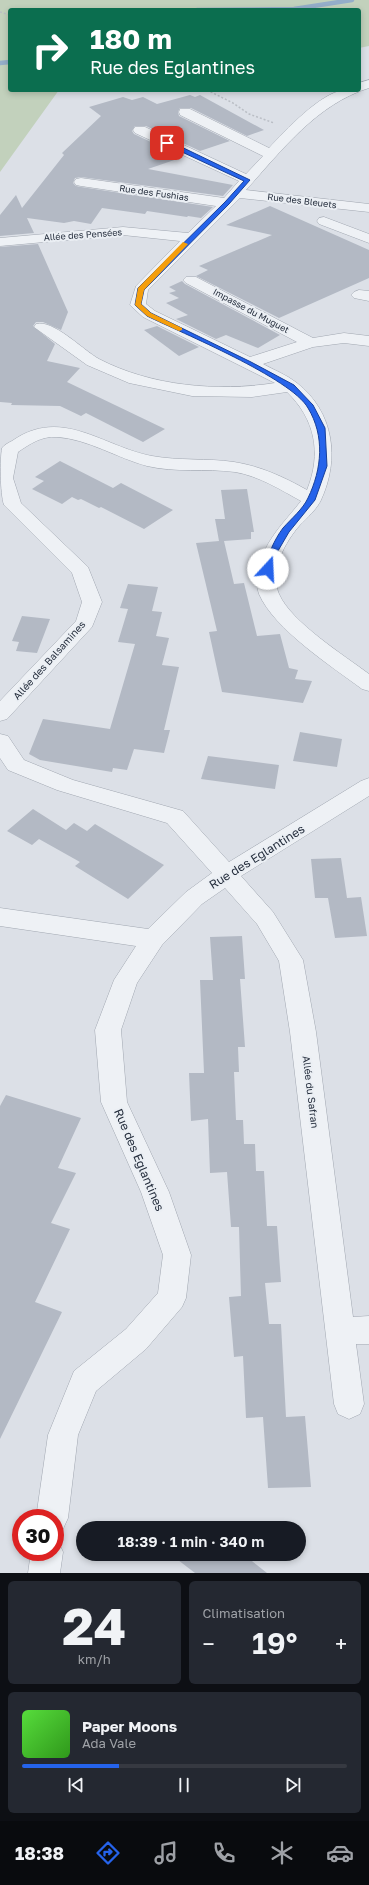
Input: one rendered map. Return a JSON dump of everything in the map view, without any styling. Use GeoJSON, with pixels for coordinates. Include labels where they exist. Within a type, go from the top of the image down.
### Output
{"type":"FeatureCollection","features":[{"type":"Feature","properties":{"kind":"street"},"geometry":{"type":"LineString","coordinates":[[348,92],[324,104],[293,130],[232,198],[140,289],[138,305],[149,314],[249,363],[291,386],[311,406],[321,428],[324,466],[312,500],[285,531],[271,556],[268,569],[268,592],[274,605],[291,622],[369,684]]}},
{"type":"Feature","properties":{"kind":"street"},"geometry":{"type":"LineString","coordinates":[[185,112],[270,154]]}},
{"type":"Feature","properties":{"kind":"street"},"geometry":{"type":"LineString","coordinates":[[140,130],[247,180]]}},
{"type":"Feature","properties":{"kind":"street","name":"Rue des Fushias"},"geometry":{"type":"LineString","coordinates":[[81,182],[232,198]]}},
{"type":"Feature","properties":{"kind":"street","name":"Rue des Bleuets"},"geometry":{"type":"LineString","coordinates":[[232,198],[369,208]]}},
{"type":"Feature","properties":{"kind":"street"},"geometry":{"type":"LineString","coordinates":[[324,221],[369,239]]}},
{"type":"Feature","properties":{"kind":"street","name":"Allée des Pensées"},"geometry":{"type":"LineString","coordinates":[[0,242],[122,231],[191,238]]}},
{"type":"Feature","properties":{"kind":"street","name":"Impasse du Muguet"},"geometry":{"type":"LineString","coordinates":[[191,280],[311,343]]}},
{"type":"Feature","properties":{"kind":"street"},"geometry":{"type":"LineString","coordinates":[[42,326],[93,362],[134,379],[192,391],[252,392],[291,386]]}},
{"type":"Feature","properties":{"kind":"street"},"geometry":{"type":"LineString","coordinates":[[249,363],[311,343],[344,338],[369,341]]}},
{"type":"Feature","properties":{"kind":"street","name":"Allée des Balsamines"},"geometry":{"type":"LineString","coordinates":[[0,714],[85,623],[92,602],[81,571],[13,506],[4,478],[10,450],[25,439],[42,433],[71,434],[149,461],[185,466],[234,467],[271,477],[312,500]]}},
{"type":"Feature","properties":{"kind":"street"},"geometry":{"type":"LineString","coordinates":[[0,741],[16,765],[65,785],[175,817],[227,874]]}},
{"type":"Feature","properties":{"kind":"street","name":"Rue des Eglantines"},"geometry":{"type":"LineString","coordinates":[[53,1509],[63,1435],[85,1381],[136,1339],[172,1298],[177,1255],[155,1192],[114,1102],[108,1030],[126,980],[153,939],[194,898],[227,874],[369,789]]}},
{"type":"Feature","properties":{"kind":"street","name":"Allée du Safran"},"geometry":{"type":"LineString","coordinates":[[227,874],[265,918],[291,960],[303,1032],[349,1404]]}},
{"type":"Feature","properties":{"kind":"street"},"geometry":{"type":"LineString","coordinates":[[0,917],[153,939]]}},
{"type":"Feature","properties":{"kind":"street"},"geometry":{"type":"LineString","coordinates":[[340,1331],[369,1330]]}},
{"type":"Feature","properties":{"kind":"street"},"geometry":{"type":"LineString","coordinates":[[44,1573],[46,1561]]}},
{"type":"Feature","properties":{"kind":"path"},"geometry":{"type":"LineString","coordinates":[[211,92],[233,103],[250,114],[293,130]]}},
{"type":"Feature","properties":{"kind":"green space"},"geometry":{"type":"Polygon","coordinates":[[[0,0],[369,0],[369,46],[361,48],[361,8],[8,8],[8,92],[58,92],[0,172],[0,0]]]}},
{"type":"Feature","properties":{"kind":"building"},"geometry":{"type":"Polygon","coordinates":[[[190,95],[195,97],[200,95],[264,130],[247,136],[191,108],[180,108],[178,112],[179,116],[230,141],[200,151],[146,126],[135,126],[132,131],[134,134],[183,157],[148,169],[233,185],[223,196],[81,177],[75,178],[73,183],[76,186],[81,187],[213,207],[201,218],[147,211],[145,214],[102,208],[91,224],[74,221],[64,223],[27,218],[34,233],[0,236],[0,215],[16,195],[22,208],[64,155],[62,153],[101,116],[89,107],[123,97],[132,100],[143,97],[157,104],[190,95]]]}},
{"type":"Feature","properties":{"kind":"building"},"geometry":{"type":"Polygon","coordinates":[[[270,206],[369,250],[369,278],[279,318],[196,276],[208,270],[199,266],[272,235],[226,225],[270,206]]]}},
{"type":"Feature","properties":{"kind":"building"},"geometry":{"type":"Polygon","coordinates":[[[38,244],[68,312],[61,330],[43,322],[36,322],[33,326],[55,344],[47,361],[80,368],[67,382],[165,429],[143,442],[86,413],[81,416],[60,406],[11,405],[12,403],[0,402],[0,247],[38,244]]]}},
{"type":"Feature","properties":{"kind":"building"},"geometry":{"type":"Polygon","coordinates":[[[182,281],[280,335],[258,348],[226,335],[216,339],[176,319],[188,315],[166,303],[179,298],[169,293],[176,291],[169,287],[182,281]]]}},
{"type":"Feature","properties":{"kind":"building"},"geometry":{"type":"Polygon","coordinates":[[[157,326],[199,347],[179,356],[144,330],[157,326]]]}},
{"type":"Feature","properties":{"kind":"building"},"geometry":{"type":"Polygon","coordinates":[[[60,461],[113,488],[121,483],[173,510],[144,529],[101,507],[99,508],[81,499],[78,500],[72,497],[62,504],[32,489],[44,481],[35,477],[60,461]]]}},
{"type":"Feature","properties":{"kind":"building"},"geometry":{"type":"Polygon","coordinates":[[[247,489],[254,532],[251,532],[251,539],[224,541],[234,584],[244,583],[257,636],[280,634],[289,668],[298,670],[295,679],[312,681],[303,703],[222,692],[209,632],[217,631],[196,543],[219,541],[215,519],[225,519],[221,490],[247,489]]]}},
{"type":"Feature","properties":{"kind":"building"},"geometry":{"type":"Polygon","coordinates":[[[128,584],[158,587],[152,611],[162,612],[156,636],[169,638],[162,665],[179,667],[164,730],[170,730],[164,753],[134,749],[127,770],[113,768],[112,772],[40,760],[29,754],[43,719],[110,729],[135,644],[118,642],[128,609],[120,608],[128,584]]]}},
{"type":"Feature","properties":{"kind":"building"},"geometry":{"type":"Polygon","coordinates":[[[22,616],[50,619],[37,653],[16,651],[19,642],[12,641],[22,616]]]}},
{"type":"Feature","properties":{"kind":"building"},"geometry":{"type":"Polygon","coordinates":[[[300,732],[342,739],[337,767],[293,761],[300,732]]]}},
{"type":"Feature","properties":{"kind":"building"},"geometry":{"type":"Polygon","coordinates":[[[208,756],[279,765],[275,789],[201,779],[208,756]]]}},
{"type":"Feature","properties":{"kind":"building"},"geometry":{"type":"Polygon","coordinates":[[[33,809],[66,830],[74,823],[87,831],[95,824],[164,865],[128,899],[75,866],[80,862],[39,839],[32,845],[7,831],[33,809]]]}},
{"type":"Feature","properties":{"kind":"building"},"geometry":{"type":"Polygon","coordinates":[[[341,858],[347,898],[361,897],[367,936],[335,938],[328,898],[315,898],[311,859],[341,858]]]}},
{"type":"Feature","properties":{"kind":"building"},"geometry":{"type":"Polygon","coordinates":[[[242,936],[245,979],[240,979],[245,1047],[238,1047],[239,1072],[234,1072],[236,1120],[243,1120],[244,1144],[255,1144],[256,1171],[264,1171],[267,1226],[277,1226],[281,1282],[265,1283],[269,1324],[281,1324],[286,1417],[305,1416],[311,1487],[268,1488],[263,1417],[246,1418],[243,1356],[234,1357],[229,1297],[241,1296],[239,1227],[231,1227],[227,1172],[210,1173],[208,1119],[191,1121],[189,1073],[204,1073],[200,980],[213,980],[210,937],[242,936]]]}},
{"type":"Feature","properties":{"kind":"building"},"geometry":{"type":"Polygon","coordinates":[[[6,1095],[81,1118],[58,1168],[76,1173],[51,1223],[70,1229],[35,1302],[62,1312],[0,1439],[0,1106],[6,1095]]]}},
{"type":"Feature","properties":{"kind":"building"},"geometry":{"type":"Polygon","coordinates":[[[179,1561],[252,1561],[267,1573],[195,1573],[179,1561]]]}},
{"type":"Feature","properties":{"kind":"waterway"},"geometry":{"type":"LineString","coordinates":[[300,8],[352,0]]}},
{"type":"Feature","properties":{"kind":"waterway"},"geometry":{"type":"LineString","coordinates":[[0,63],[8,62]]}},
{"type":"Feature","properties":{"kind":"slow traffic"},"geometry":{"type":"LineString","coordinates":[[179,329],[149,314],[138,305],[140,289],[185,244]]}},
{"type":"Feature","properties":{"kind":"route"},"geometry":{"type":"LineString","coordinates":[[167,143],[247,180],[227,203],[140,289],[138,305],[149,314],[249,363],[291,386],[311,406],[321,428],[324,466],[312,500],[285,531],[271,556],[268,569]]}}]}
